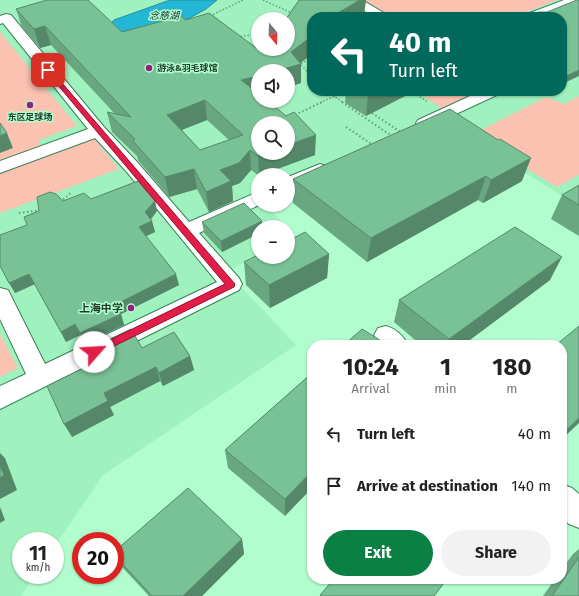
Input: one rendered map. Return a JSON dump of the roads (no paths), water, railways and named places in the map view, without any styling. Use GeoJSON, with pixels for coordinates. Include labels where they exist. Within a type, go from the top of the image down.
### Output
{"type":"FeatureCollection","features":[{"type":"Feature","properties":{"kind":"lane"},"geometry":{"type":"LineString","coordinates":[[353,0],[375,12]]}},
{"type":"Feature","properties":{"kind":"lane"},"geometry":{"type":"LineString","coordinates":[[545,12],[575,0]]}},
{"type":"Feature","properties":{"kind":"lane"},"geometry":{"type":"LineString","coordinates":[[0,398],[231,284],[98,130],[6,16]]}},
{"type":"Feature","properties":{"kind":"lane"},"geometry":{"type":"LineString","coordinates":[[398,135],[478,101],[486,96]]}},
{"type":"Feature","properties":{"kind":"lane"},"geometry":{"type":"LineString","coordinates":[[0,166],[98,130]]}},
{"type":"Feature","properties":{"kind":"lane"},"geometry":{"type":"LineString","coordinates":[[295,181],[338,162]]}},
{"type":"Feature","properties":{"kind":"lane"},"geometry":{"type":"LineString","coordinates":[[186,231],[251,201]]}},
{"type":"Feature","properties":{"kind":"lane"},"geometry":{"type":"LineString","coordinates":[[0,296],[40,378]]}},
{"type":"Feature","properties":{"kind":"lane"},"geometry":{"type":"LineString","coordinates":[[567,503],[579,514]]}},
{"type":"Feature","properties":{"kind":"water","name":"念慈湖"},"geometry":{"type":"Polygon","coordinates":[[[170,0],[217,0],[206,9],[188,19],[121,33],[111,23],[114,20],[170,0]]]}},
{"type":"Feature","properties":{"kind":"place","name":"游泳&羽毛球馆"},"geometry":{"type":"Point","coordinates":[149,68]}},
{"type":"Feature","properties":{"kind":"place","name":"东区足球场"},"geometry":{"type":"Point","coordinates":[30,105]}},
{"type":"Feature","properties":{"kind":"place","name":"上海中学"},"geometry":{"type":"Point","coordinates":[131,308]}}]}
